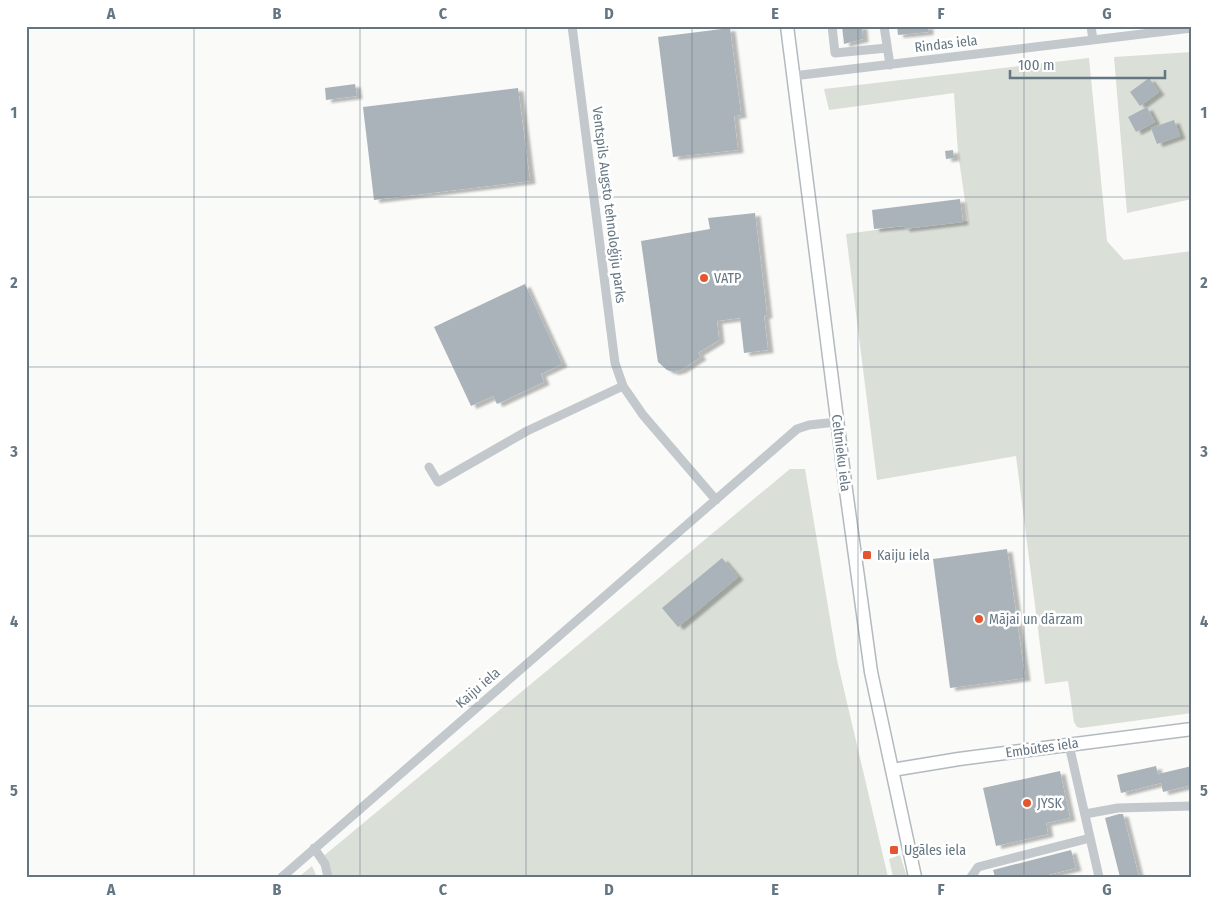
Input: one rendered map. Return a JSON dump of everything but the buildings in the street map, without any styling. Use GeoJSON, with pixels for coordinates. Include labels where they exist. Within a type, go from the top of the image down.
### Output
{"type":"FeatureCollection","features":[{"type":"Feature","properties":{"kind":"street","name":"Ventspils Augsto tehnoloģiju parks"},"geometry":{"type":"LineString","coordinates":[[572,26],[615,363],[623,386],[643,415],[716,500]]}},
{"type":"Feature","properties":{"kind":"street","name":"Celtnieku iela"},"geometry":{"type":"LineString","coordinates":[[787,26],[871,672],[915,877]]}},
{"type":"Feature","properties":{"kind":"street"},"geometry":{"type":"LineString","coordinates":[[832,26],[835,53],[887,48]]}},
{"type":"Feature","properties":{"kind":"street"},"geometry":{"type":"LineString","coordinates":[[884,26],[890,65]]}},
{"type":"Feature","properties":{"kind":"street"},"geometry":{"type":"LineString","coordinates":[[1091,26],[1093,40]]}},
{"type":"Feature","properties":{"kind":"street","name":"Rindas iela"},"geometry":{"type":"LineString","coordinates":[[793,76],[1192,28]]}},
{"type":"Feature","properties":{"kind":"street"},"geometry":{"type":"LineString","coordinates":[[429,467],[438,482],[527,431],[623,386]]}},
{"type":"Feature","properties":{"kind":"street","name":"Kaiju iela"},"geometry":{"type":"LineString","coordinates":[[282,877],[797,429],[809,425],[837,422]]}},
{"type":"Feature","properties":{"kind":"street","name":"Embūtes iela"},"geometry":{"type":"LineString","coordinates":[[892,770],[1192,728]]}},
{"type":"Feature","properties":{"kind":"street"},"geometry":{"type":"LineString","coordinates":[[1069,745],[1098,876]]}},
{"type":"Feature","properties":{"kind":"street"},"geometry":{"type":"LineString","coordinates":[[1085,814],[1118,808],[1192,806]]}},
{"type":"Feature","properties":{"kind":"street"},"geometry":{"type":"LineString","coordinates":[[971,877],[978,867],[1090,838]]}},
{"type":"Feature","properties":{"kind":"street"},"geometry":{"type":"LineString","coordinates":[[314,848],[325,864],[328,877]]}},
{"type":"Feature","properties":{"kind":"shaded area"},"geometry":{"type":"Polygon","coordinates":[[[1192,52],[1192,199],[1127,213],[1114,57],[1192,52]]]}},
{"type":"Feature","properties":{"kind":"shaded area"},"geometry":{"type":"Polygon","coordinates":[[[1089,58],[1107,241],[1124,260],[1192,251],[1192,713],[1081,728],[1077,727],[1074,722],[1068,681],[1045,684],[1016,456],[877,480],[846,234],[904,226],[904,229],[968,221],[958,153],[954,93],[829,110],[824,89],[1089,58]]]}},
{"type":"Feature","properties":{"kind":"shaded area"},"geometry":{"type":"Polygon","coordinates":[[[790,469],[805,469],[837,660],[888,877],[329,877],[320,859],[790,469]]]}},
{"type":"Feature","properties":{"kind":"shaded area"},"geometry":{"type":"Polygon","coordinates":[[[900,855],[907,877],[893,877],[889,859],[900,855]]]}},
{"type":"Feature","properties":{"kind":"shaded area"},"geometry":{"type":"Polygon","coordinates":[[[312,866],[317,877],[299,877],[312,866]]]}},
{"type":"Feature","properties":{"kind":"place","name":"VATP"},"geometry":{"type":"Point","coordinates":[704,278]}},
{"type":"Feature","properties":{"kind":"place","name":"Kaiju iela"},"geometry":{"type":"Point","coordinates":[867,555]}},
{"type":"Feature","properties":{"kind":"place","name":"Mājai un dārzam"},"geometry":{"type":"Point","coordinates":[979,619]}},
{"type":"Feature","properties":{"kind":"place","name":"JYSK"},"geometry":{"type":"Point","coordinates":[1027,803]}},
{"type":"Feature","properties":{"kind":"place","name":"Ugāles iela"},"geometry":{"type":"Point","coordinates":[894,850]}}]}
